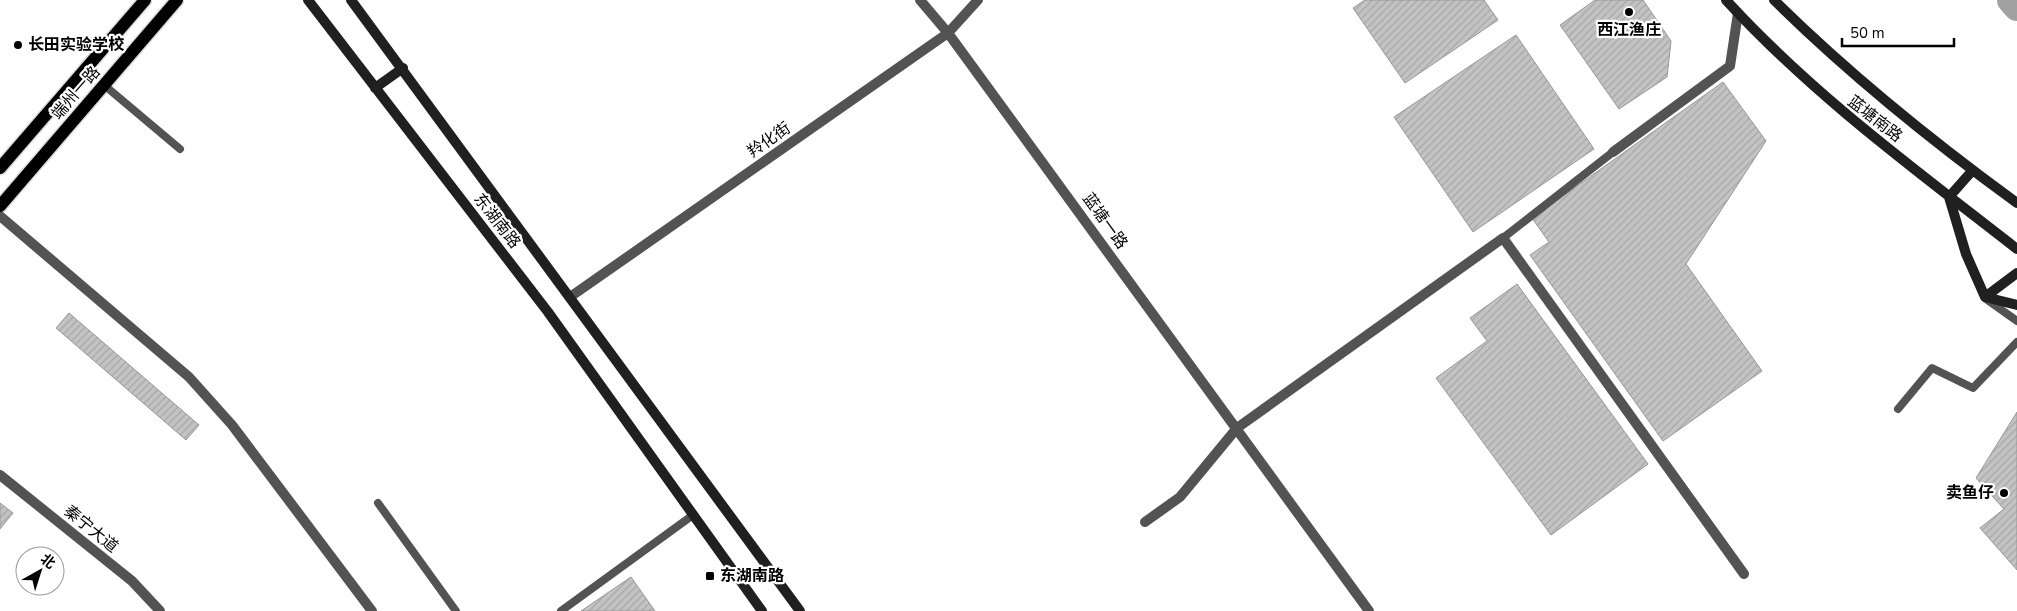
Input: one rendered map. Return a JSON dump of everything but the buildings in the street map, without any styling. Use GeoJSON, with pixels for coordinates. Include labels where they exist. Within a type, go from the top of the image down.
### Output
{"type":"FeatureCollection","features":[{"type":"Feature","properties":{"kind":"main road","name":"端州一路"},"geometry":{"type":"LineString","coordinates":[[0,168],[145,0]]}},
{"type":"Feature","properties":{"kind":"main road","name":"端州一路"},"geometry":{"type":"LineString","coordinates":[[0,206],[177,0]]}},
{"type":"Feature","properties":{"kind":"main road","name":"东湖南路"},"geometry":{"type":"LineString","coordinates":[[308,0],[548,312],[762,611]]}},
{"type":"Feature","properties":{"kind":"main road","name":"东湖南路"},"geometry":{"type":"LineString","coordinates":[[351,0],[403,68],[800,611]]}},
{"type":"Feature","properties":{"kind":"main road","name":"蓝塘南路"},"geometry":{"type":"LineString","coordinates":[[1726,0],[1836,106],[2017,249]]}},
{"type":"Feature","properties":{"kind":"main road","name":"蓝塘南路"},"geometry":{"type":"LineString","coordinates":[[1774,0],[1822,47],[1972,171],[2017,203]]}},
{"type":"Feature","properties":{"kind":"main road"},"geometry":{"type":"LineString","coordinates":[[375,88],[403,68]]}},
{"type":"Feature","properties":{"kind":"main road"},"geometry":{"type":"LineString","coordinates":[[1972,171],[1949,197],[1966,254],[1985,298]]}},
{"type":"Feature","properties":{"kind":"main road"},"geometry":{"type":"LineString","coordinates":[[1985,298],[2017,273]]}},
{"type":"Feature","properties":{"kind":"main road"},"geometry":{"type":"LineString","coordinates":[[1985,298],[2017,305]]}},
{"type":"Feature","properties":{"kind":"street","name":"蓝塘一路"},"geometry":{"type":"LineString","coordinates":[[920,0],[948,32],[1368,611]]}},
{"type":"Feature","properties":{"kind":"street","name":"羚化街"},"geometry":{"type":"LineString","coordinates":[[570,297],[948,32],[978,0]]}},
{"type":"Feature","properties":{"kind":"street"},"geometry":{"type":"LineString","coordinates":[[1614,152],[1730,66],[1738,13]]}},
{"type":"Feature","properties":{"kind":"street"},"geometry":{"type":"LineString","coordinates":[[0,216],[189,377],[232,425],[372,611]]}},
{"type":"Feature","properties":{"kind":"street"},"geometry":{"type":"LineString","coordinates":[[1145,522],[1180,497],[1237,428],[1503,238],[1744,574]]}},
{"type":"Feature","properties":{"kind":"street","name":"秦宁大道"},"geometry":{"type":"LineString","coordinates":[[0,475],[132,581],[160,611]]}},
{"type":"Feature","properties":{"kind":"lane"},"geometry":{"type":"LineString","coordinates":[[104,85],[180,149]]}},
{"type":"Feature","properties":{"kind":"lane"},"geometry":{"type":"LineString","coordinates":[[1503,238],[1614,152]]}},
{"type":"Feature","properties":{"kind":"lane"},"geometry":{"type":"LineString","coordinates":[[1985,298],[2017,321]]}},
{"type":"Feature","properties":{"kind":"lane"},"geometry":{"type":"LineString","coordinates":[[1898,409],[1932,368],[1973,388],[2017,342]]}},
{"type":"Feature","properties":{"kind":"lane"},"geometry":{"type":"LineString","coordinates":[[378,503],[456,611]]}},
{"type":"Feature","properties":{"kind":"lane"},"geometry":{"type":"LineString","coordinates":[[561,611],[693,516]]}},
{"type":"Feature","properties":{"kind":"waterway"},"geometry":{"type":"LineString","coordinates":[[2011,0],[2017,7]]}},
{"type":"Feature","properties":{"kind":"place","name":"西江渔庄"},"geometry":{"type":"Point","coordinates":[1629,12]}},
{"type":"Feature","properties":{"kind":"place","name":"长田实验学校"},"geometry":{"type":"Point","coordinates":[18,45]}},
{"type":"Feature","properties":{"kind":"place","name":"卖鱼仔"},"geometry":{"type":"Point","coordinates":[2004,493]}},
{"type":"Feature","properties":{"kind":"place","name":"东湖南路"},"geometry":{"type":"Point","coordinates":[710,576]}}]}
